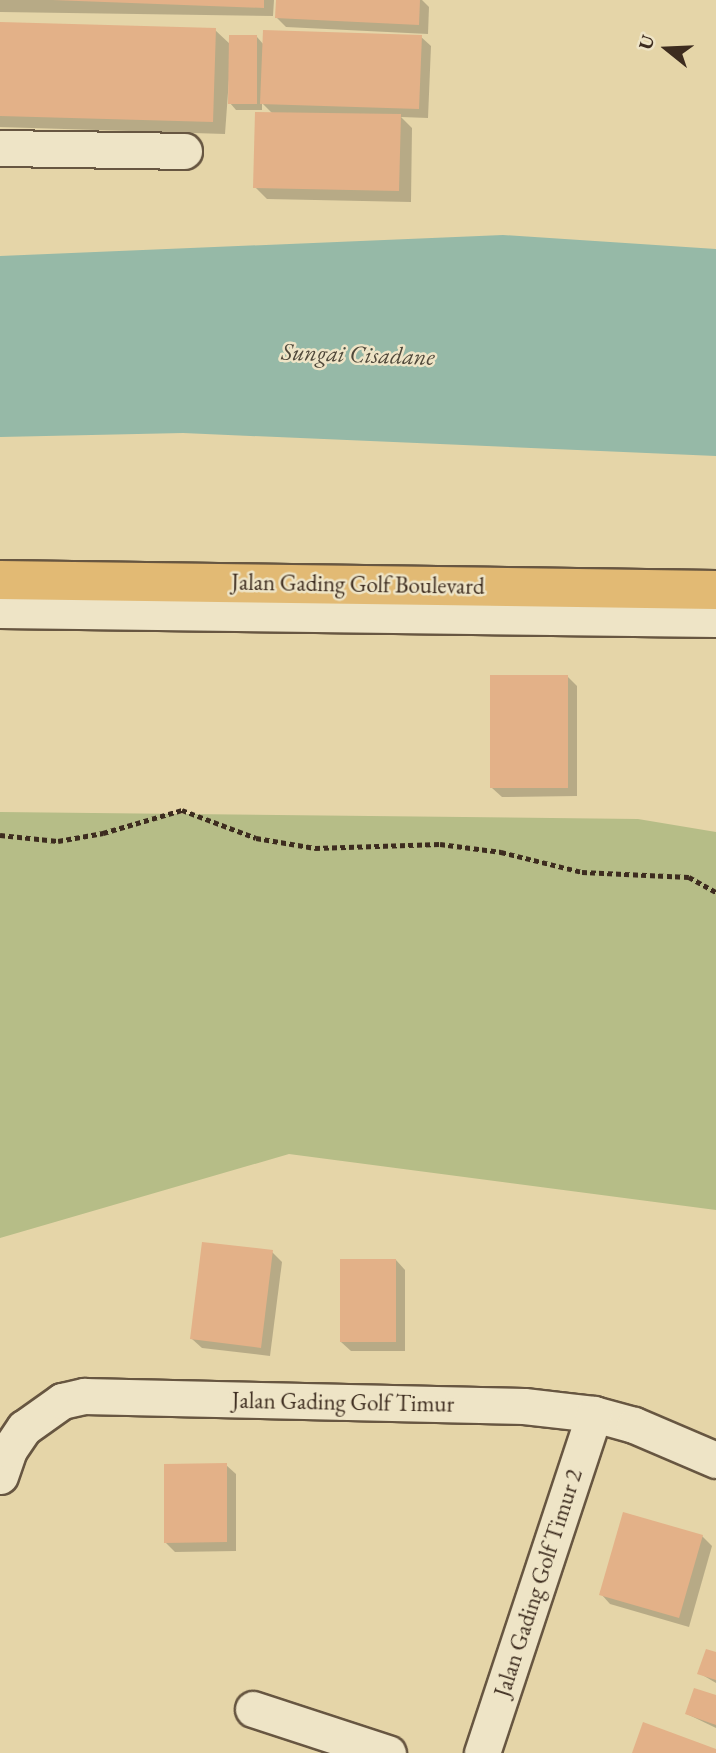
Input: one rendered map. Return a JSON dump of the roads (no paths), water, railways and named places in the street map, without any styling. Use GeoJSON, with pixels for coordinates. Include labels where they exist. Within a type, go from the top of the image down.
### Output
{"type":"FeatureCollection","features":[{"type":"Feature","properties":{"kind":"main road","name":"Jalan Gading Golf Boulevard"},"geometry":{"type":"LineString","coordinates":[[0,580],[716,590]]}},
{"type":"Feature","properties":{"kind":"street"},"geometry":{"type":"LineString","coordinates":[[0,148],[184,151]]}},
{"type":"Feature","properties":{"kind":"street","name":"Jalan Gading Golf Boulevard"},"geometry":{"type":"LineString","coordinates":[[0,610],[716,619]]}},
{"type":"Feature","properties":{"kind":"street","name":"Jalan Gading Golf Timur"},"geometry":{"type":"LineString","coordinates":[[0,1476],[9,1450],[24,1428],[62,1401],[85,1396],[524,1406],[594,1414],[635,1425],[716,1460]]}},
{"type":"Feature","properties":{"kind":"street","name":"Jalan Gading Golf Timur 2"},"geometry":{"type":"LineString","coordinates":[[482,1753],[594,1414]]}},
{"type":"Feature","properties":{"kind":"street"},"geometry":{"type":"LineString","coordinates":[[253,1709],[388,1753]]}},
{"type":"Feature","properties":{"kind":"water","name":"Sungai Cisadane"},"geometry":{"type":"Polygon","coordinates":[[[503,235],[716,249],[716,456],[183,433],[0,437],[0,256],[503,235]]]}}]}
